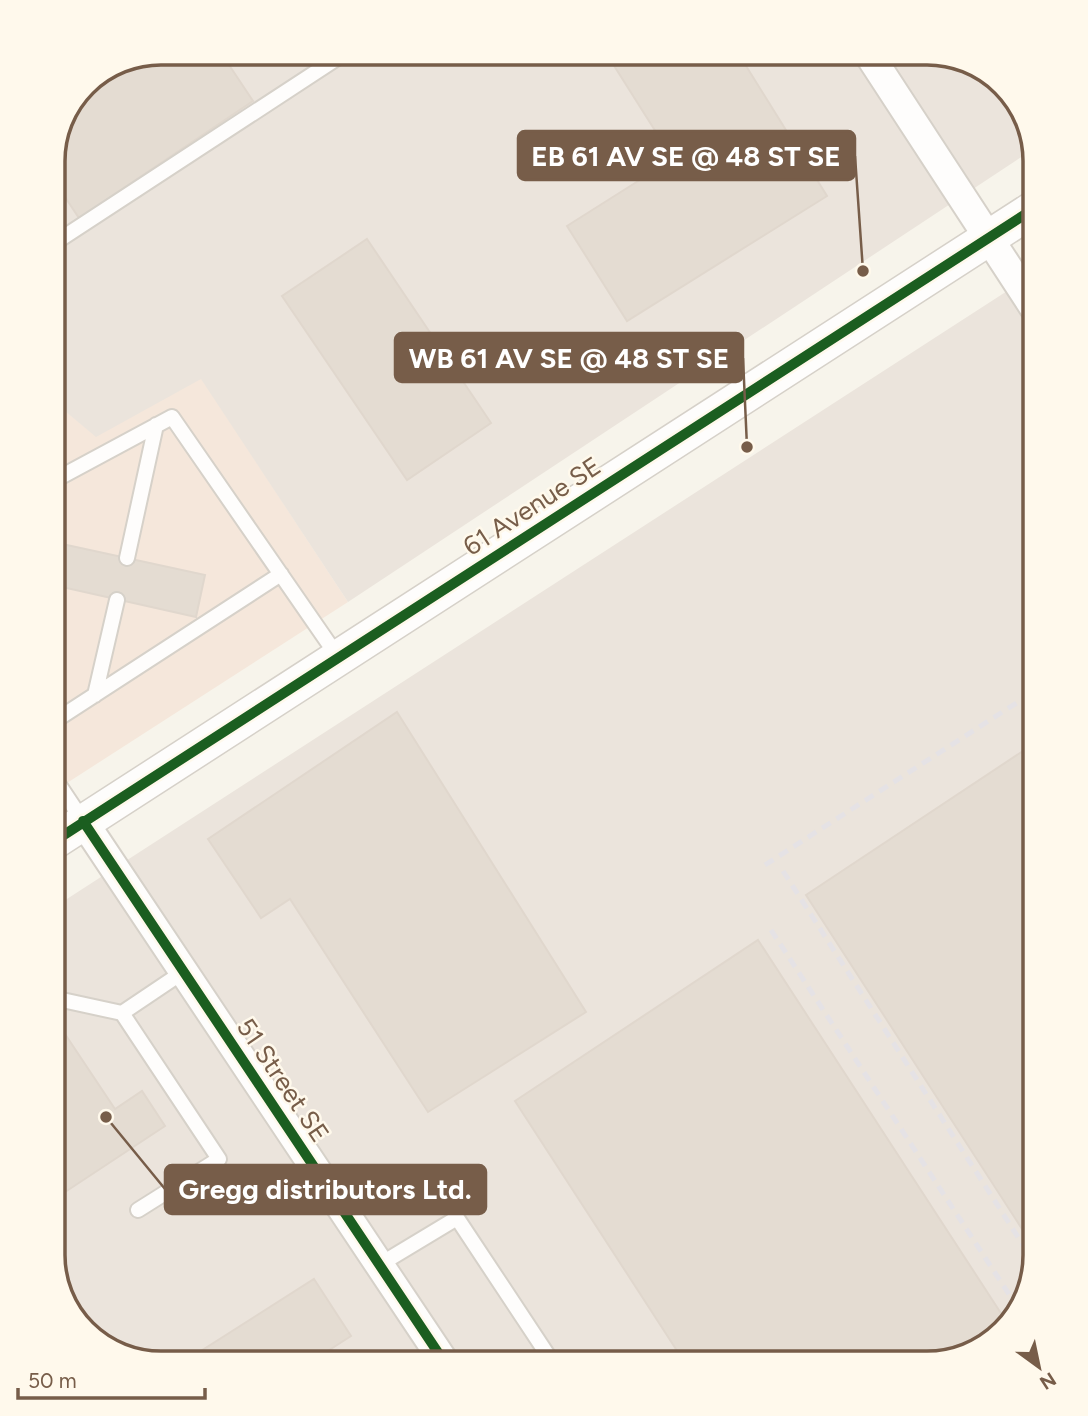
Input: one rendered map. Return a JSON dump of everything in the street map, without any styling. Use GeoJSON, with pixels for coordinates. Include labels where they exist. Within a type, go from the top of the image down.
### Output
{"type":"FeatureCollection","features":[{"type":"Feature","properties":{"kind":"street"},"geometry":{"type":"LineString","coordinates":[[877,65],[1023,290]]}},
{"type":"Feature","properties":{"kind":"street","name":"61 Avenue SE"},"geometry":{"type":"LineString","coordinates":[[65,834],[1023,216]]}},
{"type":"Feature","properties":{"kind":"street","name":"51 Street SE"},"geometry":{"type":"LineString","coordinates":[[83,821],[437,1351]]}},
{"type":"Feature","properties":{"kind":"lane"},"geometry":{"type":"LineString","coordinates":[[65,236],[325,65]]}},
{"type":"Feature","properties":{"kind":"lane"},"geometry":{"type":"LineString","coordinates":[[65,474],[172,417],[338,657]]}},
{"type":"Feature","properties":{"kind":"lane"},"geometry":{"type":"LineString","coordinates":[[127,558],[156,425]]}},
{"type":"Feature","properties":{"kind":"lane"},"geometry":{"type":"LineString","coordinates":[[65,714],[281,574]]}},
{"type":"Feature","properties":{"kind":"lane"},"geometry":{"type":"LineString","coordinates":[[95,695],[117,600]]}},
{"type":"Feature","properties":{"kind":"lane"},"geometry":{"type":"LineString","coordinates":[[65,794],[83,821]]}},
{"type":"Feature","properties":{"kind":"lane"},"geometry":{"type":"LineString","coordinates":[[122,1013],[183,972]]}},
{"type":"Feature","properties":{"kind":"lane"},"geometry":{"type":"LineString","coordinates":[[65,1001],[122,1013],[219,1159],[138,1210]]}},
{"type":"Feature","properties":{"kind":"lane"},"geometry":{"type":"LineString","coordinates":[[379,1265],[457,1218],[545,1351]]}},
{"type":"Feature","properties":{"kind":"shaded area"},"geometry":{"type":"Polygon","coordinates":[[[161,65],[934,65],[958,70],[986,85],[1007,107],[1018,130],[1023,156],[348,602],[201,379],[96,437],[65,411],[65,154],[72,124],[81,107],[107,81],[124,72],[161,65]]]}},
{"type":"Feature","properties":{"kind":"shaded area"},"geometry":{"type":"Polygon","coordinates":[[[1023,281],[1023,1255],[1021,1274],[1013,1298],[999,1319],[981,1335],[958,1346],[927,1351],[161,1351],[124,1344],[102,1331],[81,1309],[68,1280],[66,1268],[65,900],[1023,281]]]}},
{"type":"Feature","properties":{"kind":"shaded area"},"geometry":{"type":"Polygon","coordinates":[[[201,378],[348,602],[65,784],[65,411],[96,436],[201,378]]]}},
{"type":"Feature","properties":{"kind":"building"},"geometry":{"type":"Polygon","coordinates":[[[229,65],[253,101],[79,218],[65,197],[65,154],[72,124],[93,93],[107,81],[142,67],[229,65]]]}},
{"type":"Feature","properties":{"kind":"building"},"geometry":{"type":"Polygon","coordinates":[[[614,65],[745,65],[827,196],[627,321],[567,226],[673,159],[614,65]]]}},
{"type":"Feature","properties":{"kind":"building"},"geometry":{"type":"Polygon","coordinates":[[[367,239],[491,423],[407,480],[282,296],[367,239]]]}},
{"type":"Feature","properties":{"kind":"building"},"geometry":{"type":"Polygon","coordinates":[[[65,545],[205,575],[196,617],[65,588],[65,545]]]}},
{"type":"Feature","properties":{"kind":"building"},"geometry":{"type":"Polygon","coordinates":[[[397,712],[586,1012],[428,1112],[290,899],[261,918],[208,839],[397,712]]]}},
{"type":"Feature","properties":{"kind":"building"},"geometry":{"type":"Polygon","coordinates":[[[1023,751],[1023,1230],[806,895],[1023,751]]]}},
{"type":"Feature","properties":{"kind":"building"},"geometry":{"type":"Polygon","coordinates":[[[758,940],[1002,1315],[981,1335],[958,1346],[940,1350],[677,1351],[515,1101],[758,940]]]}},
{"type":"Feature","properties":{"kind":"building"},"geometry":{"type":"Polygon","coordinates":[[[65,1034],[115,1109],[142,1091],[165,1126],[65,1192],[65,1034]]]}},
{"type":"Feature","properties":{"kind":"building"},"geometry":{"type":"Polygon","coordinates":[[[314,1279],[351,1336],[328,1351],[201,1351],[314,1279]]]}},
{"type":"Feature","properties":{"kind":"railway"},"geometry":{"type":"LineString","coordinates":[[765,865],[1023,699]]}},
{"type":"Feature","properties":{"kind":"railway"},"geometry":{"type":"LineString","coordinates":[[783,871],[1023,1245]]}},
{"type":"Feature","properties":{"kind":"railway"},"geometry":{"type":"LineString","coordinates":[[771,930],[1012,1299]]}},
{"type":"Feature","properties":{"kind":"cycle path"},"geometry":{"type":"LineString","coordinates":[[65,834],[1023,216]]}},
{"type":"Feature","properties":{"kind":"cycle path"},"geometry":{"type":"LineString","coordinates":[[83,821],[437,1351]]}},
{"type":"Feature","properties":{"kind":"place","name":"EB 61 AV SE @ 48 ST SE"},"geometry":{"type":"Point","coordinates":[863,271]}},
{"type":"Feature","properties":{"kind":"place","name":"WB 61 AV SE @ 48 ST SE"},"geometry":{"type":"Point","coordinates":[747,447]}},
{"type":"Feature","properties":{"kind":"place","name":"Gregg distributors Ltd."},"geometry":{"type":"Point","coordinates":[106,1117]}}]}
